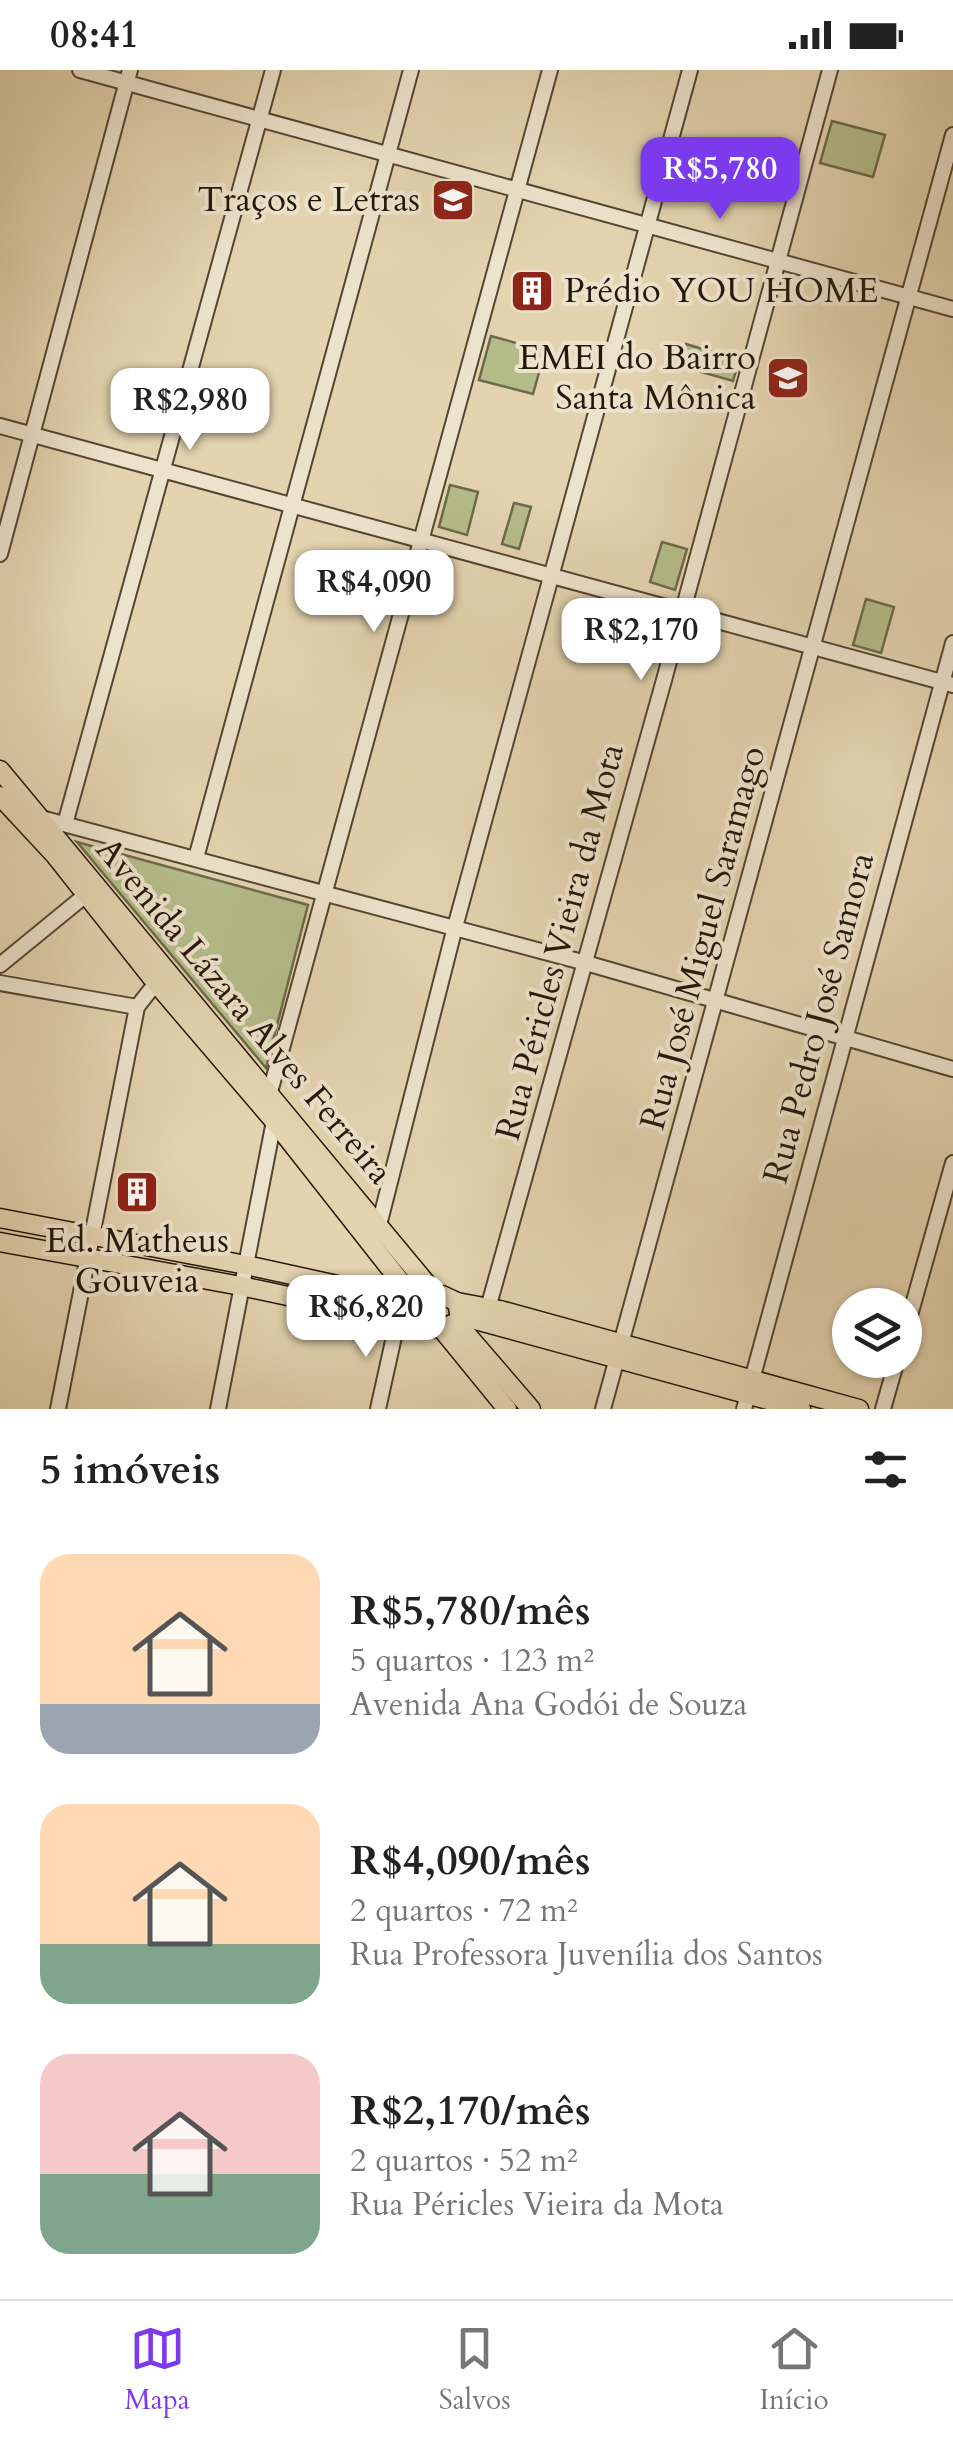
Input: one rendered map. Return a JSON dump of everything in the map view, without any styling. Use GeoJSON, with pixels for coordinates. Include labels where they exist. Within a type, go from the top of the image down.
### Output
{"type":"FeatureCollection","features":[{"type":"Feature","properties":{"kind":"main road","name":"Avenida Lázara Alves Ferreira"},"geometry":{"type":"LineString","coordinates":[[0,770],[42,818],[156,983],[270,1092],[436,1295]]}},
{"type":"Feature","properties":{"kind":"main road","name":"Avenida Lázara Alves Ferreira"},"geometry":{"type":"LineString","coordinates":[[3,806],[35,832],[92,890],[205,1026],[403,1310]]}},
{"type":"Feature","properties":{"kind":"main road"},"geometry":{"type":"LineString","coordinates":[[0,1218],[246,1264],[403,1310],[436,1295],[531,1409]]}},
{"type":"Feature","properties":{"kind":"main road"},"geometry":{"type":"LineString","coordinates":[[0,1242],[241,1286],[454,1317],[620,1351]]}},
{"type":"Feature","properties":{"kind":"main road"},"geometry":{"type":"LineString","coordinates":[[454,1317],[488,1308],[801,1409]]}},
{"type":"Feature","properties":{"kind":"main road"},"geometry":{"type":"LineString","coordinates":[[454,1317],[507,1409]]}},
{"type":"Feature","properties":{"kind":"main road"},"geometry":{"type":"LineString","coordinates":[[748,1395],[859,1409]]}},
{"type":"Feature","properties":{"kind":"street"},"geometry":{"type":"LineString","coordinates":[[80,70],[128,77],[260,118],[953,309]]}},
{"type":"Feature","properties":{"kind":"street"},"geometry":{"type":"LineString","coordinates":[[66,824],[273,70]]}},
{"type":"Feature","properties":{"kind":"street"},"geometry":{"type":"LineString","coordinates":[[196,858],[411,70]]}},
{"type":"Feature","properties":{"kind":"street"},"geometry":{"type":"LineString","coordinates":[[270,1092],[550,70]]}},
{"type":"Feature","properties":{"kind":"street"},"geometry":{"type":"LineString","coordinates":[[379,1224],[690,70]]}},
{"type":"Feature","properties":{"kind":"street","name":"Rua Péricles Vieira da Mota"},"geometry":{"type":"LineString","coordinates":[[488,1308],[830,70]]}},
{"type":"Feature","properties":{"kind":"street"},"geometry":{"type":"LineString","coordinates":[[0,554],[128,77]]}},
{"type":"Feature","properties":{"kind":"street","name":"Rua José Miguel Saramago"},"geometry":{"type":"LineString","coordinates":[[603,1409],[953,135]]}},
{"type":"Feature","properties":{"kind":"street"},"geometry":{"type":"LineString","coordinates":[[0,426],[948,684]]}},
{"type":"Feature","properties":{"kind":"street","name":"Rua Pedro José Samora"},"geometry":{"type":"LineString","coordinates":[[748,1395],[844,1035],[948,684],[953,643]]}},
{"type":"Feature","properties":{"kind":"street"},"geometry":{"type":"LineString","coordinates":[[42,818],[586,963],[953,1069]]}},
{"type":"Feature","properties":{"kind":"street"},"geometry":{"type":"LineString","coordinates":[[0,965],[92,890]]}},
{"type":"Feature","properties":{"kind":"street"},"geometry":{"type":"LineString","coordinates":[[0,982],[137,1007]]}},
{"type":"Feature","properties":{"kind":"street"},"geometry":{"type":"LineString","coordinates":[[58,1409],[137,1007],[156,983]]}},
{"type":"Feature","properties":{"kind":"street"},"geometry":{"type":"LineString","coordinates":[[218,1409],[274,1121]]}},
{"type":"Feature","properties":{"kind":"street"},"geometry":{"type":"LineString","coordinates":[[918,1288],[953,1163]]}},
{"type":"Feature","properties":{"kind":"street"},"geometry":{"type":"LineString","coordinates":[[378,1409],[403,1310]]}},
{"type":"Feature","properties":{"kind":"street"},"geometry":{"type":"LineString","coordinates":[[883,1409],[892,1378]]}},
{"type":"Feature","properties":{"kind":"green space"},"geometry":{"type":"Polygon","coordinates":[[[832,121],[885,135],[873,177],[820,163],[832,121]]]}},
{"type":"Feature","properties":{"kind":"green space"},"geometry":{"type":"Polygon","coordinates":[[[491,336],[545,351],[533,394],[479,380],[491,336]]]}},
{"type":"Feature","properties":{"kind":"green space"},"geometry":{"type":"Polygon","coordinates":[[[686,344],[739,360],[733,381],[680,366],[686,344]]]}},
{"type":"Feature","properties":{"kind":"green space"},"geometry":{"type":"Polygon","coordinates":[[[450,485],[478,492],[467,535],[439,527],[450,485]]]}},
{"type":"Feature","properties":{"kind":"green space"},"geometry":{"type":"Polygon","coordinates":[[[514,503],[531,507],[519,549],[502,544],[514,503]]]}},
{"type":"Feature","properties":{"kind":"green space"},"geometry":{"type":"Polygon","coordinates":[[[662,542],[687,549],[675,590],[650,582],[662,542]]]}},
{"type":"Feature","properties":{"kind":"green space"},"geometry":{"type":"Polygon","coordinates":[[[866,599],[894,607],[881,653],[853,645],[866,599]]]}},
{"type":"Feature","properties":{"kind":"green space"},"geometry":{"type":"Polygon","coordinates":[[[77,842],[308,905],[266,1068],[77,842]]]}},
{"type":"Feature","properties":{"kind":"place","name":"Traços e Letras"},"geometry":{"type":"Point","coordinates":[453,200]}},
{"type":"Feature","properties":{"kind":"place","name":"Prédio YOU HOME"},"geometry":{"type":"Point","coordinates":[532,291]}},
{"type":"Feature","properties":{"kind":"place","name":"EMEI do Bairro Santa Mônica"},"geometry":{"type":"Point","coordinates":[788,378]}},
{"type":"Feature","properties":{"kind":"place","name":"Ed. Matheus Gouveia"},"geometry":{"type":"Point","coordinates":[137,1192]}}]}
